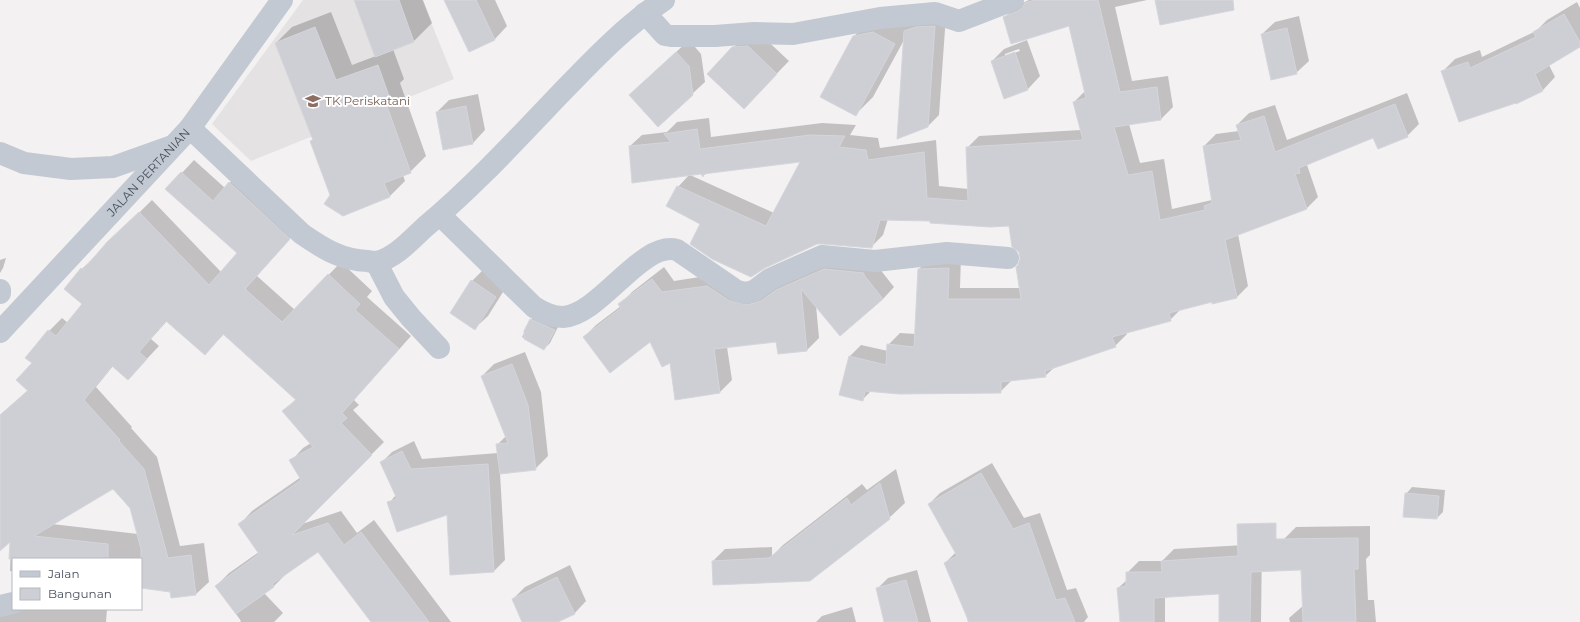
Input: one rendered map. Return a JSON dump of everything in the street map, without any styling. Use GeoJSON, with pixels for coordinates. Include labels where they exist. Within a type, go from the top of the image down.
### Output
{"type":"FeatureCollection","features":[{"type":"Feature","properties":{"kind":"street","name":"JALAN PERTANIAN"},"geometry":{"type":"LineString","coordinates":[[0,332],[176,145],[190,128],[282,0]]}},
{"type":"Feature","properties":{"kind":"street"},"geometry":{"type":"LineString","coordinates":[[190,128],[302,234],[336,255],[359,261],[376,262],[395,252],[440,215],[597,57],[645,13],[664,0]]}},
{"type":"Feature","properties":{"kind":"street"},"geometry":{"type":"LineString","coordinates":[[645,13],[665,35],[671,36],[714,36],[754,33],[793,34],[880,18],[934,13],[959,21],[1013,0]]}},
{"type":"Feature","properties":{"kind":"street"},"geometry":{"type":"LineString","coordinates":[[0,152],[24,163],[71,169],[113,168],[176,145]]}},
{"type":"Feature","properties":{"kind":"street"},"geometry":{"type":"LineString","coordinates":[[440,215],[534,307],[552,316],[564,317],[582,311],[651,255],[666,248],[677,250],[737,291],[745,293],[754,291],[770,279],[822,256],[875,261],[947,253],[1008,258]]}},
{"type":"Feature","properties":{"kind":"street"},"geometry":{"type":"LineString","coordinates":[[376,262],[394,297],[439,348]]}},
{"type":"Feature","properties":{"kind":"street"},"geometry":{"type":"LineString","coordinates":[[0,606],[12,603]]}},
{"type":"Feature","properties":{"kind":"shaded area","name":"TK Periskatani"},"geometry":{"type":"Polygon","coordinates":[[[303,0],[422,0],[454,79],[251,161],[212,124],[303,0]]]}},
{"type":"Feature","properties":{"kind":"building"},"geometry":{"type":"Polygon","coordinates":[[[354,0],[399,0],[414,42],[375,57],[354,0]]]}},
{"type":"Feature","properties":{"kind":"building"},"geometry":{"type":"Polygon","coordinates":[[[444,0],[476,0],[495,40],[469,52],[444,0]]]}},
{"type":"Feature","properties":{"kind":"building"},"geometry":{"type":"Polygon","coordinates":[[[1035,0],[1098,0],[1120,92],[1157,87],[1161,120],[1114,127],[1128,175],[1152,171],[1160,220],[1205,210],[1204,206],[1212,203],[1203,146],[1241,140],[1236,125],[1264,116],[1275,152],[1395,104],[1408,137],[1378,149],[1373,138],[1299,168],[1300,173],[1295,174],[1307,209],[1225,240],[1237,298],[1212,304],[1212,302],[1169,313],[1171,321],[1112,337],[1116,347],[1045,371],[1046,377],[1001,382],[1001,393],[899,394],[865,391],[863,401],[839,395],[849,356],[886,365],[887,344],[914,347],[918,269],[949,268],[948,299],[1021,299],[1016,267],[1020,259],[1019,252],[1012,247],[1009,226],[990,227],[930,223],[930,221],[880,220],[872,248],[817,244],[765,268],[751,277],[712,259],[690,244],[700,224],[666,206],[677,186],[766,226],[800,162],[703,174],[703,177],[701,174],[632,183],[629,146],[671,142],[664,134],[697,129],[700,149],[810,135],[845,136],[839,147],[866,150],[868,160],[924,152],[927,198],[968,201],[966,147],[1083,140],[1073,102],[1086,98],[1069,26],[1011,44],[1003,17],[1018,11],[1025,3],[1035,0]]]}},
{"type":"Feature","properties":{"kind":"building"},"geometry":{"type":"Polygon","coordinates":[[[1155,0],[1233,0],[1234,10],[1160,25],[1155,0]]]}},
{"type":"Feature","properties":{"kind":"building"},"geometry":{"type":"Polygon","coordinates":[[[1564,14],[1580,42],[1580,47],[1535,74],[1543,91],[1516,104],[1459,122],[1441,71],[1468,62],[1470,68],[1536,37],[1533,32],[1564,14]]]}},
{"type":"Feature","properties":{"kind":"building"},"geometry":{"type":"Polygon","coordinates":[[[935,26],[928,127],[897,139],[904,31],[916,27],[935,26]]]}},
{"type":"Feature","properties":{"kind":"building"},"geometry":{"type":"Polygon","coordinates":[[[315,27],[336,80],[378,65],[389,96],[384,98],[411,173],[384,183],[390,197],[343,216],[324,204],[330,195],[310,141],[313,140],[275,43],[315,27]]]}},
{"type":"Feature","properties":{"kind":"building"},"geometry":{"type":"Polygon","coordinates":[[[1287,28],[1297,74],[1271,80],[1261,34],[1287,28]]]}},
{"type":"Feature","properties":{"kind":"building"},"geometry":{"type":"Polygon","coordinates":[[[873,32],[895,44],[856,116],[820,97],[853,36],[873,32]]]}},
{"type":"Feature","properties":{"kind":"building"},"geometry":{"type":"Polygon","coordinates":[[[748,46],[777,74],[744,109],[707,74],[732,47],[748,46]]]}},
{"type":"Feature","properties":{"kind":"building"},"geometry":{"type":"Polygon","coordinates":[[[676,52],[689,66],[693,95],[658,127],[629,95],[676,52]]]}},
{"type":"Feature","properties":{"kind":"building"},"geometry":{"type":"Polygon","coordinates":[[[1015,52],[1028,90],[1004,99],[991,61],[1015,52]]]}},
{"type":"Feature","properties":{"kind":"building"},"geometry":{"type":"Polygon","coordinates":[[[466,106],[473,144],[443,150],[436,112],[466,106]]]}},
{"type":"Feature","properties":{"kind":"building"},"geometry":{"type":"Polygon","coordinates":[[[181,172],[213,201],[229,182],[290,239],[245,289],[282,322],[328,274],[360,304],[355,310],[399,349],[342,413],[347,418],[341,423],[372,455],[292,535],[328,523],[344,545],[361,532],[429,622],[371,622],[318,552],[272,584],[274,587],[236,614],[215,586],[259,554],[238,524],[301,480],[289,460],[313,447],[282,411],[296,400],[223,334],[205,355],[166,321],[139,352],[147,359],[128,380],[112,366],[84,400],[144,469],[168,558],[191,555],[196,595],[171,598],[170,592],[142,588],[141,549],[130,508],[113,489],[34,536],[108,544],[108,558],[9,559],[10,542],[0,551],[0,415],[28,391],[16,380],[32,363],[25,358],[48,330],[56,336],[82,304],[64,289],[81,268],[83,270],[107,242],[139,212],[209,285],[237,253],[165,189],[181,172]]]}},
{"type":"Feature","properties":{"kind":"building"},"geometry":{"type":"Polygon","coordinates":[[[824,269],[864,273],[883,299],[840,336],[801,289],[807,351],[778,354],[776,342],[714,349],[720,393],[675,400],[670,363],[662,367],[650,342],[610,373],[583,337],[621,308],[618,304],[652,279],[662,292],[707,286],[730,301],[747,305],[761,301],[776,290],[824,269]]]}},
{"type":"Feature","properties":{"kind":"building"},"geometry":{"type":"Polygon","coordinates":[[[471,280],[496,297],[475,330],[450,313],[471,280]]]}},
{"type":"Feature","properties":{"kind":"building"},"geometry":{"type":"Polygon","coordinates":[[[530,319],[555,330],[544,350],[524,339],[524,331],[530,319]]]}},
{"type":"Feature","properties":{"kind":"building"},"geometry":{"type":"Polygon","coordinates":[[[512,364],[528,405],[536,470],[500,474],[496,444],[508,443],[481,376],[512,364]]]}},
{"type":"Feature","properties":{"kind":"building"},"geometry":{"type":"Polygon","coordinates":[[[402,451],[411,469],[488,464],[494,572],[450,575],[447,515],[397,532],[387,502],[397,499],[380,462],[402,451]]]}},
{"type":"Feature","properties":{"kind":"building"},"geometry":{"type":"Polygon","coordinates":[[[981,473],[1013,529],[1029,523],[1056,600],[1065,598],[1075,622],[969,622],[944,563],[957,556],[928,504],[981,473]]]}},
{"type":"Feature","properties":{"kind":"building"},"geometry":{"type":"Polygon","coordinates":[[[880,483],[890,519],[810,581],[713,585],[712,561],[769,558],[847,498],[851,505],[880,483]]]}},
{"type":"Feature","properties":{"kind":"building"},"geometry":{"type":"Polygon","coordinates":[[[1405,493],[1439,496],[1437,519],[1403,517],[1405,493]]]}},
{"type":"Feature","properties":{"kind":"building"},"geometry":{"type":"Polygon","coordinates":[[[1276,523],[1276,539],[1358,538],[1358,569],[1354,569],[1356,622],[1303,622],[1301,570],[1251,572],[1250,622],[1219,622],[1219,594],[1154,598],[1154,622],[1120,622],[1117,588],[1126,586],[1126,572],[1162,572],[1161,561],[1238,556],[1237,524],[1276,523]]]}},
{"type":"Feature","properties":{"kind":"building"},"geometry":{"type":"Polygon","coordinates":[[[557,577],[575,614],[558,622],[522,622],[512,599],[557,577]]]}},
{"type":"Feature","properties":{"kind":"building"},"geometry":{"type":"Polygon","coordinates":[[[906,580],[918,622],[884,622],[876,588],[906,580]]]}},
{"type":"Feature","properties":{"kind":"place","name":"TK Periskatani"},"geometry":{"type":"Point","coordinates":[313,101]}}]}
